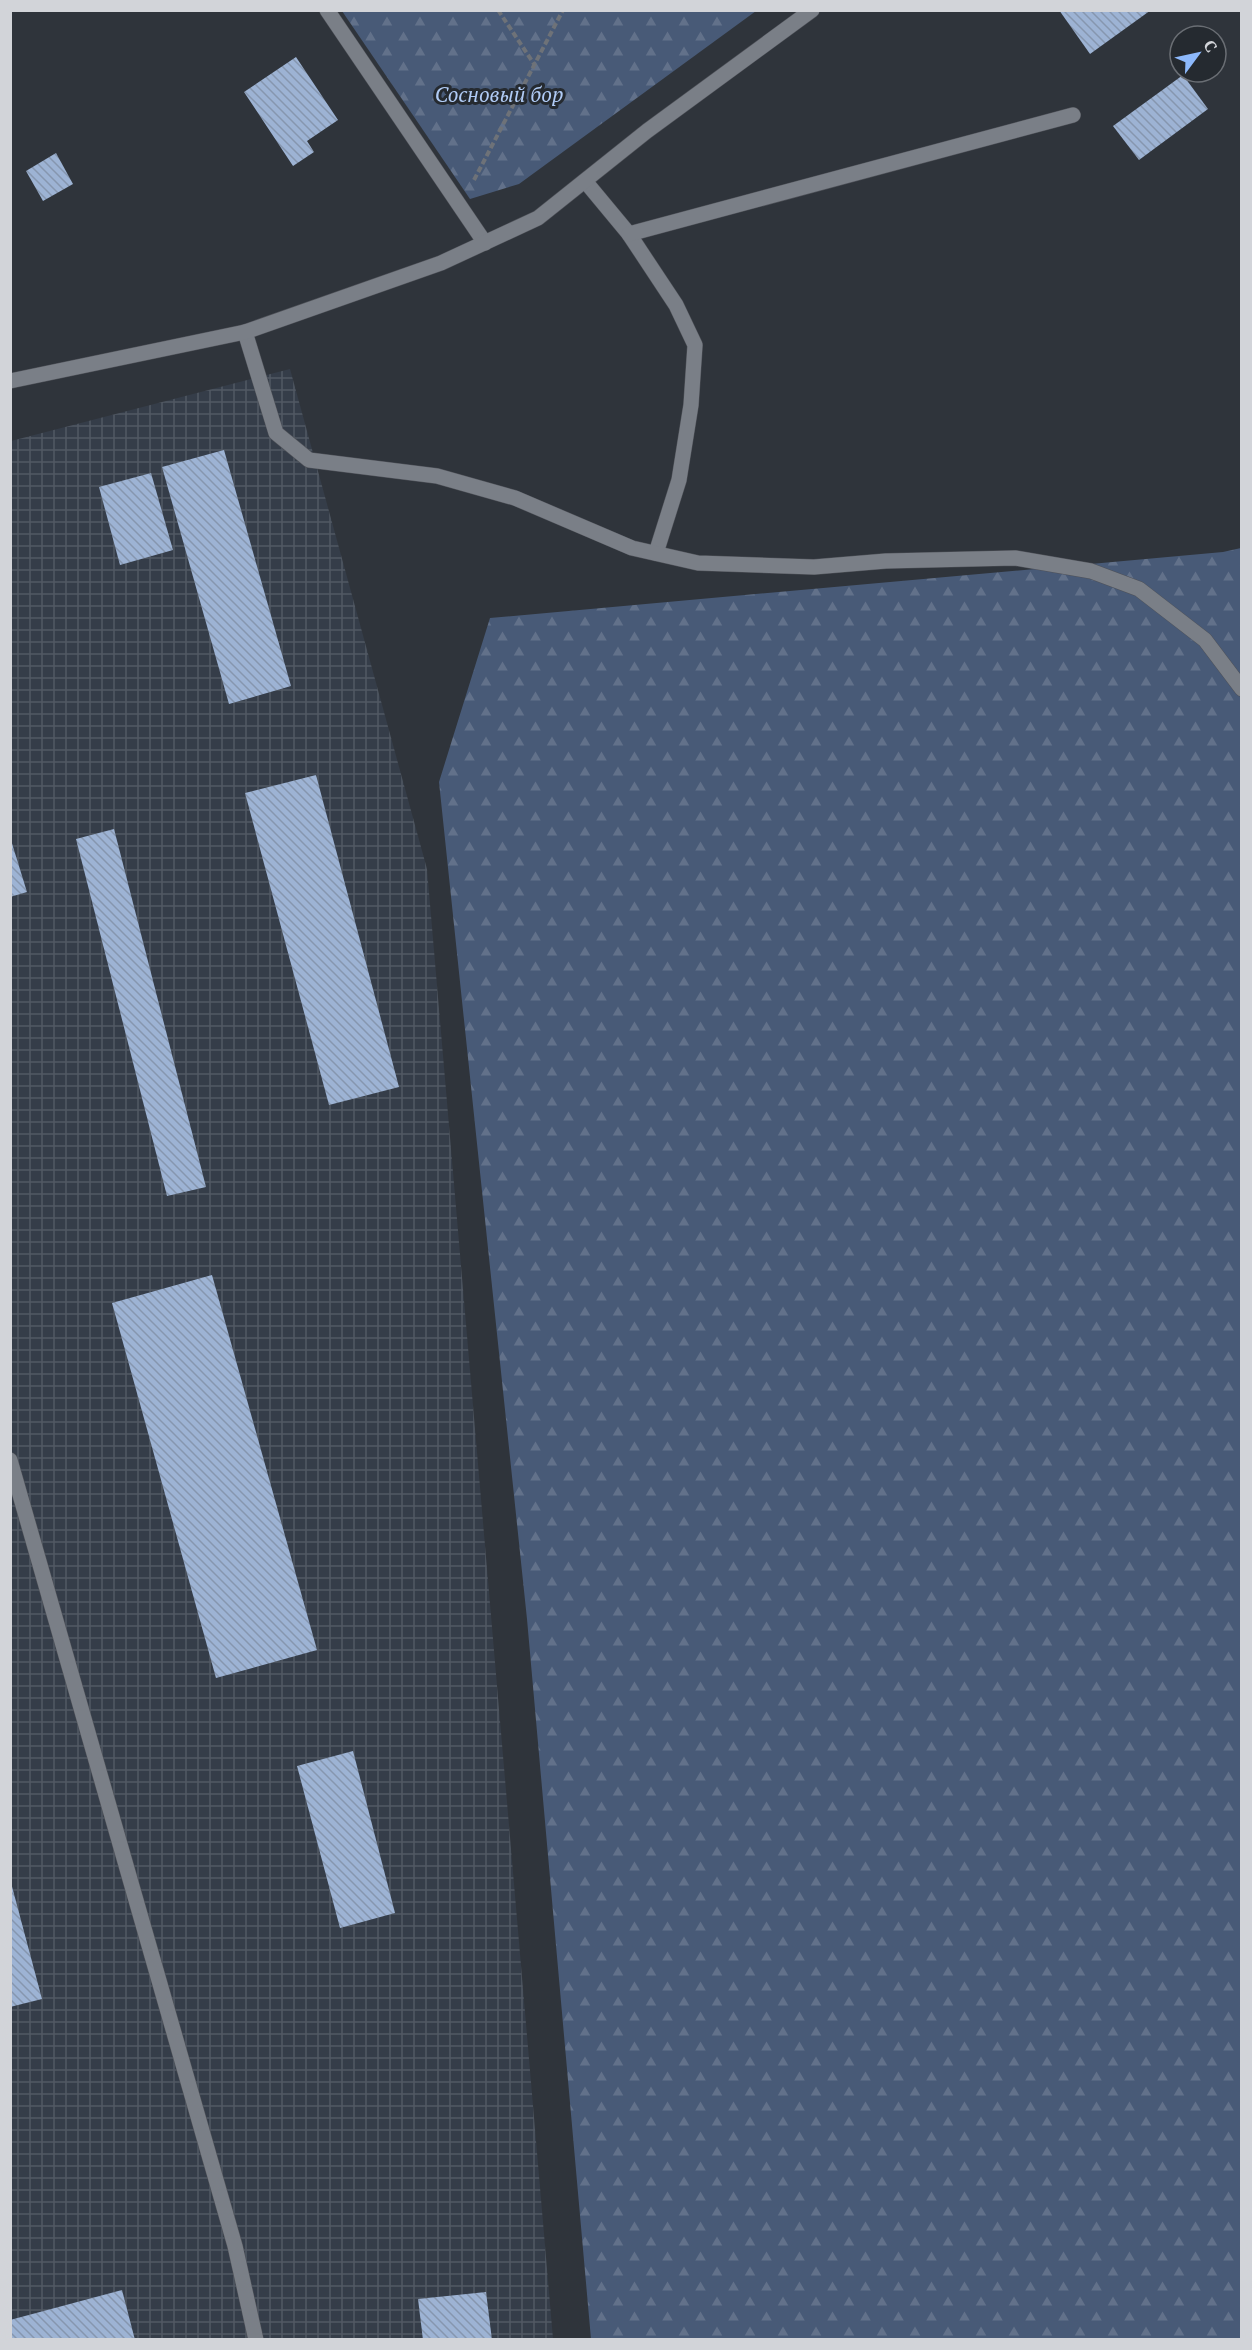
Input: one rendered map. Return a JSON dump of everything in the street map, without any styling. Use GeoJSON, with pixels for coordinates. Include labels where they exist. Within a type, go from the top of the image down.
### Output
{"type":"FeatureCollection","features":[{"type":"Feature","properties":{"kind":"street"},"geometry":{"type":"LineString","coordinates":[[327,10],[484,243]]}},
{"type":"Feature","properties":{"kind":"street"},"geometry":{"type":"LineString","coordinates":[[10,381],[245,333],[441,263],[538,218],[647,131],[812,10]]}},
{"type":"Feature","properties":{"kind":"street"},"geometry":{"type":"LineString","coordinates":[[629,234],[1073,115]]}},
{"type":"Feature","properties":{"kind":"street"},"geometry":{"type":"LineString","coordinates":[[585,181],[629,234],[676,305],[695,345],[691,405],[679,480],[656,553]]}},
{"type":"Feature","properties":{"kind":"street"},"geometry":{"type":"LineString","coordinates":[[245,333],[276,434],[309,460],[437,476],[515,498],[632,548],[698,563],[814,567],[886,561],[1015,558],[1091,571],[1139,589],[1205,640],[1242,689]]}},
{"type":"Feature","properties":{"kind":"street"},"geometry":{"type":"LineString","coordinates":[[10,1460],[231,2235],[256,2340]]}},
{"type":"Feature","properties":{"kind":"path"},"geometry":{"type":"LineString","coordinates":[[498,10],[535,65]]}},
{"type":"Feature","properties":{"kind":"path"},"geometry":{"type":"LineString","coordinates":[[471,185],[563,10]]}},
{"type":"Feature","properties":{"kind":"shaded area"},"geometry":{"type":"Polygon","coordinates":[[[290,369],[427,869],[553,2339],[11,2340],[11,441],[290,369]]]}},
{"type":"Feature","properties":{"kind":"green space","name":"Сосновый бор"},"geometry":{"type":"Polygon","coordinates":[[[342,11],[756,11],[519,184],[470,199],[342,11]]]}},
{"type":"Feature","properties":{"kind":"green space"},"geometry":{"type":"Polygon","coordinates":[[[1241,548],[1241,2339],[591,2339],[527,1619],[439,782],[490,618],[1223,552],[1241,548]]]}},
{"type":"Feature","properties":{"kind":"building"},"geometry":{"type":"Polygon","coordinates":[[[1059,10],[1151,10],[1090,54],[1059,10]]]}},
{"type":"Feature","properties":{"kind":"building"},"geometry":{"type":"Polygon","coordinates":[[[296,57],[338,120],[307,141],[314,152],[293,166],[244,92],[296,57]]]}},
{"type":"Feature","properties":{"kind":"building"},"geometry":{"type":"Polygon","coordinates":[[[1171,84],[1190,84],[1208,109],[1139,160],[1113,126],[1171,84]]]}},
{"type":"Feature","properties":{"kind":"building"},"geometry":{"type":"Polygon","coordinates":[[[56,153],[73,184],[43,201],[26,171],[56,153]]]}},
{"type":"Feature","properties":{"kind":"building"},"geometry":{"type":"Polygon","coordinates":[[[224,450],[291,686],[229,704],[162,467],[224,450]]]}},
{"type":"Feature","properties":{"kind":"building"},"geometry":{"type":"Polygon","coordinates":[[[151,473],[173,550],[120,565],[99,487],[151,473]]]}},
{"type":"Feature","properties":{"kind":"building"},"geometry":{"type":"Polygon","coordinates":[[[316,775],[399,1087],[329,1105],[245,793],[316,775]]]}},
{"type":"Feature","properties":{"kind":"building"},"geometry":{"type":"Polygon","coordinates":[[[114,829],[206,1187],[167,1196],[76,839],[114,829]]]}},
{"type":"Feature","properties":{"kind":"building"},"geometry":{"type":"Polygon","coordinates":[[[10,837],[27,892],[10,897],[10,837]]]}},
{"type":"Feature","properties":{"kind":"building"},"geometry":{"type":"Polygon","coordinates":[[[212,1275],[317,1650],[216,1678],[112,1303],[212,1275]]]}},
{"type":"Feature","properties":{"kind":"building"},"geometry":{"type":"Polygon","coordinates":[[[353,1751],[395,1913],[340,1928],[297,1766],[353,1751]]]}},
{"type":"Feature","properties":{"kind":"building"},"geometry":{"type":"Polygon","coordinates":[[[10,1879],[42,1999],[10,2007],[10,1879]]]}},
{"type":"Feature","properties":{"kind":"building"},"geometry":{"type":"Polygon","coordinates":[[[122,2290],[135,2340],[10,2340],[10,2320],[122,2290]]]}},
{"type":"Feature","properties":{"kind":"building"},"geometry":{"type":"Polygon","coordinates":[[[486,2292],[492,2340],[423,2340],[418,2299],[486,2292]]]}}]}
